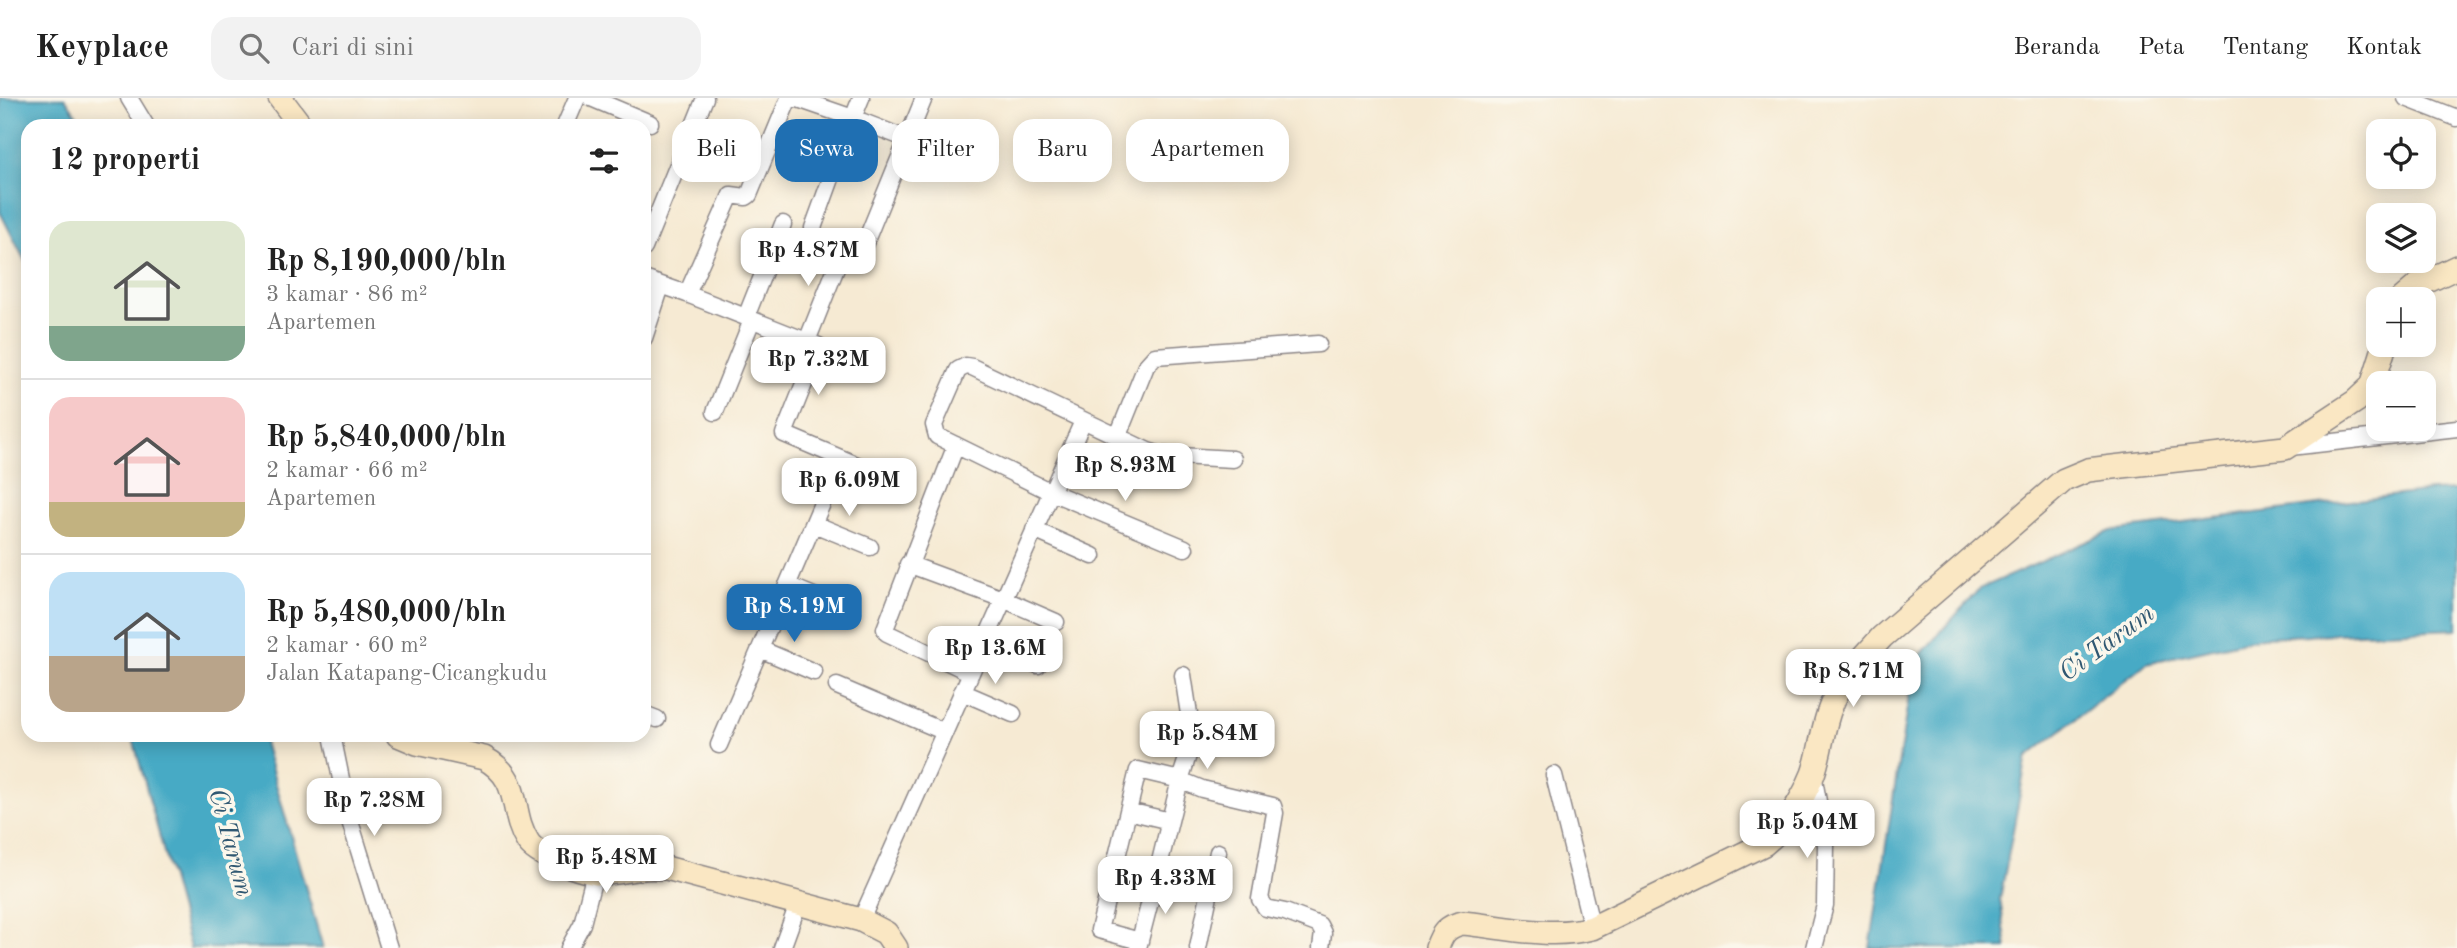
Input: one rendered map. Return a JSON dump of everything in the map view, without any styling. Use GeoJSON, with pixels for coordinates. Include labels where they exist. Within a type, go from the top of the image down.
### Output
{"type":"FeatureCollection","features":[{"type":"Feature","properties":{"kind":"street"},"geometry":{"type":"LineString","coordinates":[[129,98],[142,119]]}},
{"type":"Feature","properties":{"kind":"street"},"geometry":{"type":"LineString","coordinates":[[568,119],[576,98]]}},
{"type":"Feature","properties":{"kind":"street"},"geometry":{"type":"LineString","coordinates":[[592,98],[643,119]]}},
{"type":"Feature","properties":{"kind":"street"},"geometry":{"type":"LineString","coordinates":[[651,231],[705,98]]}},
{"type":"Feature","properties":{"kind":"street"},"geometry":{"type":"LineString","coordinates":[[687,294],[731,195],[749,195],[789,98]]}},
{"type":"Feature","properties":{"kind":"street"},"geometry":{"type":"LineString","coordinates":[[795,98],[892,133]]}},
{"type":"Feature","properties":{"kind":"street"},"geometry":{"type":"LineString","coordinates":[[813,228],[861,98]]}},
{"type":"Feature","properties":{"kind":"street"},"geometry":{"type":"LineString","coordinates":[[915,119],[924,98]]}},
{"type":"Feature","properties":{"kind":"street"},"geometry":{"type":"LineString","coordinates":[[2406,98],[2457,118]]}},
{"type":"Feature","properties":{"kind":"street"},"geometry":{"type":"LineString","coordinates":[[284,99],[297,119]]}},
{"type":"Feature","properties":{"kind":"street"},"geometry":{"type":"LineString","coordinates":[[863,248],[892,176]]}},
{"type":"Feature","properties":{"kind":"street"},"geometry":{"type":"LineString","coordinates":[[715,412],[783,224]]}},
{"type":"Feature","properties":{"kind":"street"},"geometry":{"type":"LineString","coordinates":[[807,341],[844,248]]}},
{"type":"Feature","properties":{"kind":"street"},"geometry":{"type":"LineString","coordinates":[[2416,287],[2457,267]]}},
{"type":"Feature","properties":{"kind":"street"},"geometry":{"type":"LineString","coordinates":[[651,282],[819,346],[784,434],[897,482]]}},
{"type":"Feature","properties":{"kind":"street"},"geometry":{"type":"LineString","coordinates":[[651,317],[661,286]]}},
{"type":"Feature","properties":{"kind":"street"},"geometry":{"type":"LineString","coordinates":[[1117,438],[1146,366],[1155,356],[1318,344]]}},
{"type":"Feature","properties":{"kind":"street"},"geometry":{"type":"LineString","coordinates":[[2285,448],[2356,401],[2372,386],[2381,357]]}},
{"type":"Feature","properties":{"kind":"street"},"geometry":{"type":"LineString","coordinates":[[1185,548],[1051,492],[937,436],[934,425],[958,370],[966,366],[972,367],[1117,438],[1160,454],[1233,458]]}},
{"type":"Feature","properties":{"kind":"street"},"geometry":{"type":"LineString","coordinates":[[861,920],[1083,421]]}},
{"type":"Feature","properties":{"kind":"street"},"geometry":{"type":"LineString","coordinates":[[1437,948],[1443,933],[1454,924],[1552,933],[1592,928],[1765,844],[1783,829],[1797,808],[1813,774],[1831,706],[1843,682],[1858,663],[1882,637],[2064,480],[2088,470],[2457,428]]}},
{"type":"Feature","properties":{"kind":"street"},"geometry":{"type":"LineString","coordinates":[[956,445],[885,627],[886,632],[971,673]]}},
{"type":"Feature","properties":{"kind":"street"},"geometry":{"type":"LineString","coordinates":[[719,745],[841,459]]}},
{"type":"Feature","properties":{"kind":"street"},"geometry":{"type":"LineString","coordinates":[[814,524],[870,547]]}},
{"type":"Feature","properties":{"kind":"street"},"geometry":{"type":"LineString","coordinates":[[1034,530],[1093,556]]}},
{"type":"Feature","properties":{"kind":"street"},"geometry":{"type":"LineString","coordinates":[[908,564],[1056,622]]}},
{"type":"Feature","properties":{"kind":"street"},"geometry":{"type":"LineString","coordinates":[[787,585],[845,610]]}},
{"type":"Feature","properties":{"kind":"street"},"geometry":{"type":"LineString","coordinates":[[985,642],[1038,665]]}},
{"type":"Feature","properties":{"kind":"street"},"geometry":{"type":"LineString","coordinates":[[760,649],[814,672]]}},
{"type":"Feature","properties":{"kind":"street"},"geometry":{"type":"LineString","coordinates":[[1183,675],[1194,740],[1180,780],[1139,944],[1098,930],[1138,770],[1180,780],[1202,789],[1273,806],[1275,813],[1260,899],[1266,908],[1319,925],[1323,933],[1321,948]]}},
{"type":"Feature","properties":{"kind":"street"},"geometry":{"type":"LineString","coordinates":[[837,686],[945,732]]}},
{"type":"Feature","properties":{"kind":"street"},"geometry":{"type":"LineString","coordinates":[[962,692],[1013,714]]}},
{"type":"Feature","properties":{"kind":"street"},"geometry":{"type":"LineString","coordinates":[[333,742],[349,818],[389,948]]}},
{"type":"Feature","properties":{"kind":"street"},"geometry":{"type":"LineString","coordinates":[[415,742],[493,762],[505,775],[524,835],[534,850],[596,873],[666,868],[861,920],[886,933],[896,948]]}},
{"type":"Feature","properties":{"kind":"street"},"geometry":{"type":"LineString","coordinates":[[1813,774],[1826,845],[1825,905],[1814,948]]}},
{"type":"Feature","properties":{"kind":"street"},"geometry":{"type":"LineString","coordinates":[[1554,775],[1592,928]]}},
{"type":"Feature","properties":{"kind":"street"},"geometry":{"type":"LineString","coordinates":[[1128,811],[1170,821]]}},
{"type":"Feature","properties":{"kind":"street"},"geometry":{"type":"LineString","coordinates":[[1198,948],[1218,852]]}},
{"type":"Feature","properties":{"kind":"street"},"geometry":{"type":"LineString","coordinates":[[569,948],[582,924],[596,873]]}},
{"type":"Feature","properties":{"kind":"street"},"geometry":{"type":"LineString","coordinates":[[1113,873],[1155,882]]}},
{"type":"Feature","properties":{"kind":"street"},"geometry":{"type":"LineString","coordinates":[[782,948],[798,904]]}},
{"type":"Feature","properties":{"kind":"water"},"geometry":{"type":"Polygon","coordinates":[[[0,98],[65,98],[79,119],[21,119],[21,253],[0,212],[0,98]]]}},
{"type":"Feature","properties":{"kind":"water","name":"Ci Tarum"},"geometry":{"type":"Polygon","coordinates":[[[2457,490],[2457,629],[2262,637],[2147,663],[2027,757],[2000,899],[2007,948],[1870,948],[1914,662],[1979,589],[2111,531],[2430,491],[2457,490]]]}},
{"type":"Feature","properties":{"kind":"water","name":"Ci Tarum"},"geometry":{"type":"Polygon","coordinates":[[[134,742],[264,742],[323,948],[190,948],[134,742]]]}}]}
